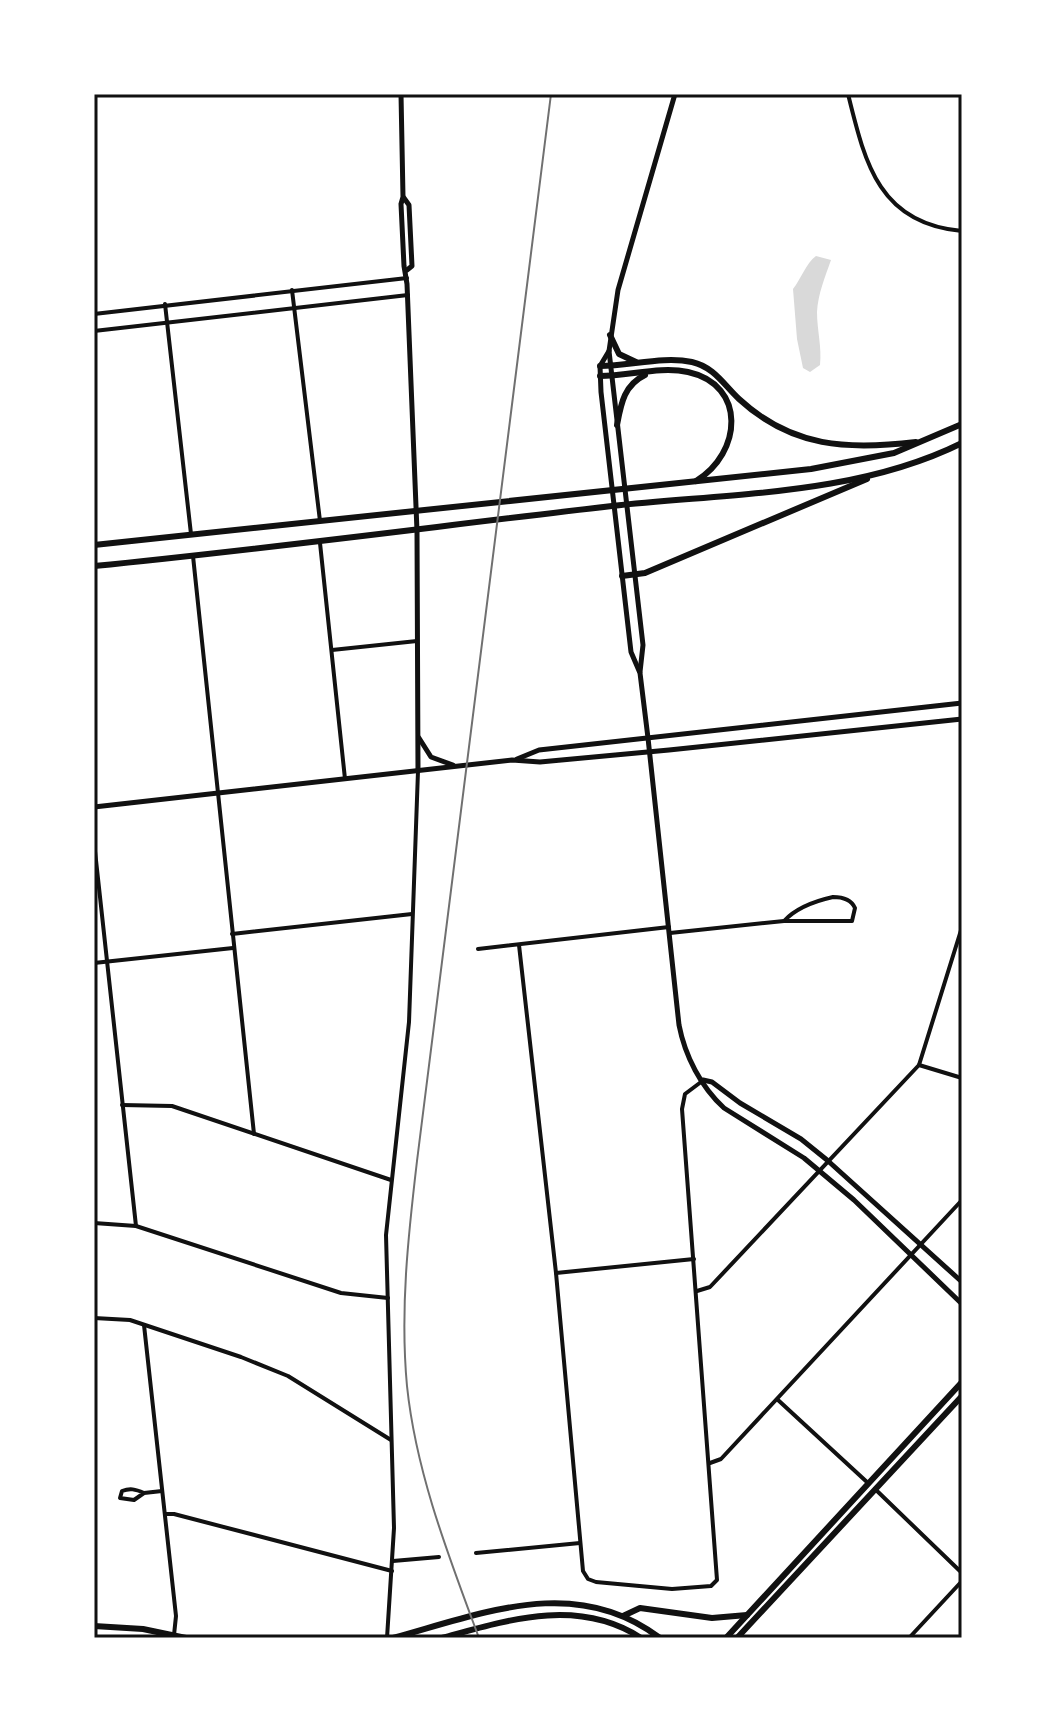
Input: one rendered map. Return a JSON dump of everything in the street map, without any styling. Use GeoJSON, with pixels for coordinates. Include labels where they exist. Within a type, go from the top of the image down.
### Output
{"type":"FeatureCollection","features":[{"type":"Feature","properties":{"kind":"main road"},"geometry":{"type":"LineString","coordinates":[[401,94],[401,204],[407,274],[417,531],[418,771]]}},
{"type":"Feature","properties":{"kind":"main road"},"geometry":{"type":"LineString","coordinates":[[675,94],[618,290],[609,351],[643,645],[640,673],[681,1036],[704,1088],[724,1108],[787,1146],[818,1170],[962,1304]]}},
{"type":"Feature","properties":{"kind":"main road"},"geometry":{"type":"LineString","coordinates":[[610,335],[622,356],[643,363]]}},
{"type":"Feature","properties":{"kind":"main road"},"geometry":{"type":"LineString","coordinates":[[609,351],[600,366],[600,376],[631,652],[640,673]]}},
{"type":"Feature","properties":{"kind":"main road"},"geometry":{"type":"LineString","coordinates":[[600,366],[692,362],[708,368],[737,398],[773,425],[818,442],[870,447],[927,440]]}},
{"type":"Feature","properties":{"kind":"main road"},"geometry":{"type":"LineString","coordinates":[[600,376],[684,371],[712,383],[724,396],[733,430],[729,446],[716,465],[693,483]]}},
{"type":"Feature","properties":{"kind":"main road"},"geometry":{"type":"LineString","coordinates":[[617,425],[621,405],[631,383],[651,373]]}},
{"type":"Feature","properties":{"kind":"main road"},"geometry":{"type":"LineString","coordinates":[[94,545],[811,469],[894,453],[962,424]]}},
{"type":"Feature","properties":{"kind":"main road"},"geometry":{"type":"LineString","coordinates":[[622,576],[645,573],[877,475],[962,443]]}},
{"type":"Feature","properties":{"kind":"main road"},"geometry":{"type":"LineString","coordinates":[[94,566],[805,487],[877,475]]}},
{"type":"Feature","properties":{"kind":"main road"},"geometry":{"type":"LineString","coordinates":[[512,760],[539,750],[962,703]]}},
{"type":"Feature","properties":{"kind":"main road"},"geometry":{"type":"LineString","coordinates":[[94,807],[512,760],[540,762],[962,719]]}},
{"type":"Feature","properties":{"kind":"main road"},"geometry":{"type":"LineString","coordinates":[[418,736],[431,757],[457,767]]}},
{"type":"Feature","properties":{"kind":"main road"},"geometry":{"type":"LineString","coordinates":[[703,1080],[712,1082],[740,1103],[801,1139],[962,1282]]}},
{"type":"Feature","properties":{"kind":"main road"},"geometry":{"type":"LineString","coordinates":[[726,1638],[962,1382]]}},
{"type":"Feature","properties":{"kind":"main road"},"geometry":{"type":"LineString","coordinates":[[737,1638],[962,1396]]}},
{"type":"Feature","properties":{"kind":"main road"},"geometry":{"type":"LineString","coordinates":[[393,1638],[496,1610],[548,1602],[593,1606],[623,1616],[660,1638]]}},
{"type":"Feature","properties":{"kind":"main road"},"geometry":{"type":"LineString","coordinates":[[623,1616],[640,1608],[712,1618],[747,1615]]}},
{"type":"Feature","properties":{"kind":"main road"},"geometry":{"type":"LineString","coordinates":[[442,1638],[500,1621],[550,1614],[608,1622],[641,1638]]}},
{"type":"Feature","properties":{"kind":"main road"},"geometry":{"type":"LineString","coordinates":[[94,1626],[143,1629],[186,1638]]}},
{"type":"Feature","properties":{"kind":"street"},"geometry":{"type":"LineString","coordinates":[[848,94],[866,159],[874,179],[886,196],[914,218],[936,228],[962,231]]}},
{"type":"Feature","properties":{"kind":"street"},"geometry":{"type":"LineString","coordinates":[[94,314],[407,274]]}},
{"type":"Feature","properties":{"kind":"street"},"geometry":{"type":"LineString","coordinates":[[292,290],[320,521]]}},
{"type":"Feature","properties":{"kind":"street"},"geometry":{"type":"LineString","coordinates":[[94,331],[408,295]]}},
{"type":"Feature","properties":{"kind":"street"},"geometry":{"type":"LineString","coordinates":[[165,304],[191,534]]}},
{"type":"Feature","properties":{"kind":"street"},"geometry":{"type":"LineString","coordinates":[[320,543],[345,779]]}},
{"type":"Feature","properties":{"kind":"street"},"geometry":{"type":"LineString","coordinates":[[193,556],[254,1134]]}},
{"type":"Feature","properties":{"kind":"street"},"geometry":{"type":"LineString","coordinates":[[332,650],[418,641]]}},
{"type":"Feature","properties":{"kind":"street"},"geometry":{"type":"LineString","coordinates":[[387,1638],[393,1561],[385,1259],[409,1022],[418,771]]}},
{"type":"Feature","properties":{"kind":"street"},"geometry":{"type":"LineString","coordinates":[[94,842],[136,1226]]}},
{"type":"Feature","properties":{"kind":"street"},"geometry":{"type":"LineString","coordinates":[[478,949],[784,921],[848,922],[852,921],[855,908],[852,902],[842,897],[833,897],[810,903],[784,921]]}},
{"type":"Feature","properties":{"kind":"street"},"geometry":{"type":"LineString","coordinates":[[232,934],[412,914]]}},
{"type":"Feature","properties":{"kind":"street"},"geometry":{"type":"LineString","coordinates":[[697,1291],[710,1287],[919,1065],[962,927]]}},
{"type":"Feature","properties":{"kind":"street"},"geometry":{"type":"LineString","coordinates":[[519,945],[556,1273],[583,1571],[588,1579],[672,1589],[711,1586],[717,1580],[682,1104],[688,1090],[703,1080]]}},
{"type":"Feature","properties":{"kind":"street"},"geometry":{"type":"LineString","coordinates":[[94,963],[233,948]]}},
{"type":"Feature","properties":{"kind":"street"},"geometry":{"type":"LineString","coordinates":[[919,1065],[962,1078]]}},
{"type":"Feature","properties":{"kind":"street"},"geometry":{"type":"LineString","coordinates":[[122,1105],[172,1106],[391,1180]]}},
{"type":"Feature","properties":{"kind":"street"},"geometry":{"type":"LineString","coordinates":[[710,1463],[721,1459],[778,1400],[962,1200]]}},
{"type":"Feature","properties":{"kind":"street"},"geometry":{"type":"LineString","coordinates":[[94,1223],[136,1226],[341,1293],[388,1298]]}},
{"type":"Feature","properties":{"kind":"street"},"geometry":{"type":"LineString","coordinates":[[556,1273],[694,1259]]}},
{"type":"Feature","properties":{"kind":"street"},"geometry":{"type":"LineString","coordinates":[[94,1318],[110,1317],[144,1325],[288,1376],[392,1441]]}},
{"type":"Feature","properties":{"kind":"street"},"geometry":{"type":"LineString","coordinates":[[144,1325],[176,1616],[174,1635]]}},
{"type":"Feature","properties":{"kind":"street"},"geometry":{"type":"LineString","coordinates":[[778,1400],[868,1483]]}},
{"type":"Feature","properties":{"kind":"street"},"geometry":{"type":"LineString","coordinates":[[144,1493],[134,1500],[120,1498],[122,1491],[131,1489],[144,1493],[162,1491]]}},
{"type":"Feature","properties":{"kind":"street"},"geometry":{"type":"LineString","coordinates":[[875,1489],[962,1573]]}},
{"type":"Feature","properties":{"kind":"street"},"geometry":{"type":"LineString","coordinates":[[165,1514],[392,1571]]}},
{"type":"Feature","properties":{"kind":"street"},"geometry":{"type":"LineString","coordinates":[[476,1553],[580,1543]]}},
{"type":"Feature","properties":{"kind":"street"},"geometry":{"type":"LineString","coordinates":[[393,1561],[439,1557]]}},
{"type":"Feature","properties":{"kind":"street"},"geometry":{"type":"LineString","coordinates":[[909,1638],[962,1581]]}},
{"type":"Feature","properties":{"kind":"shaded area"},"geometry":{"type":"Polygon","coordinates":[[[816,256],[831,260],[818,305],[820,365],[810,372],[803,368],[797,339],[793,289],[816,256]]]}},
{"type":"Feature","properties":{"kind":"railway"},"geometry":{"type":"LineString","coordinates":[[479,1638],[435,1514],[411,1418],[404,1330],[406,1274],[417,1161],[551,94]]}}]}
